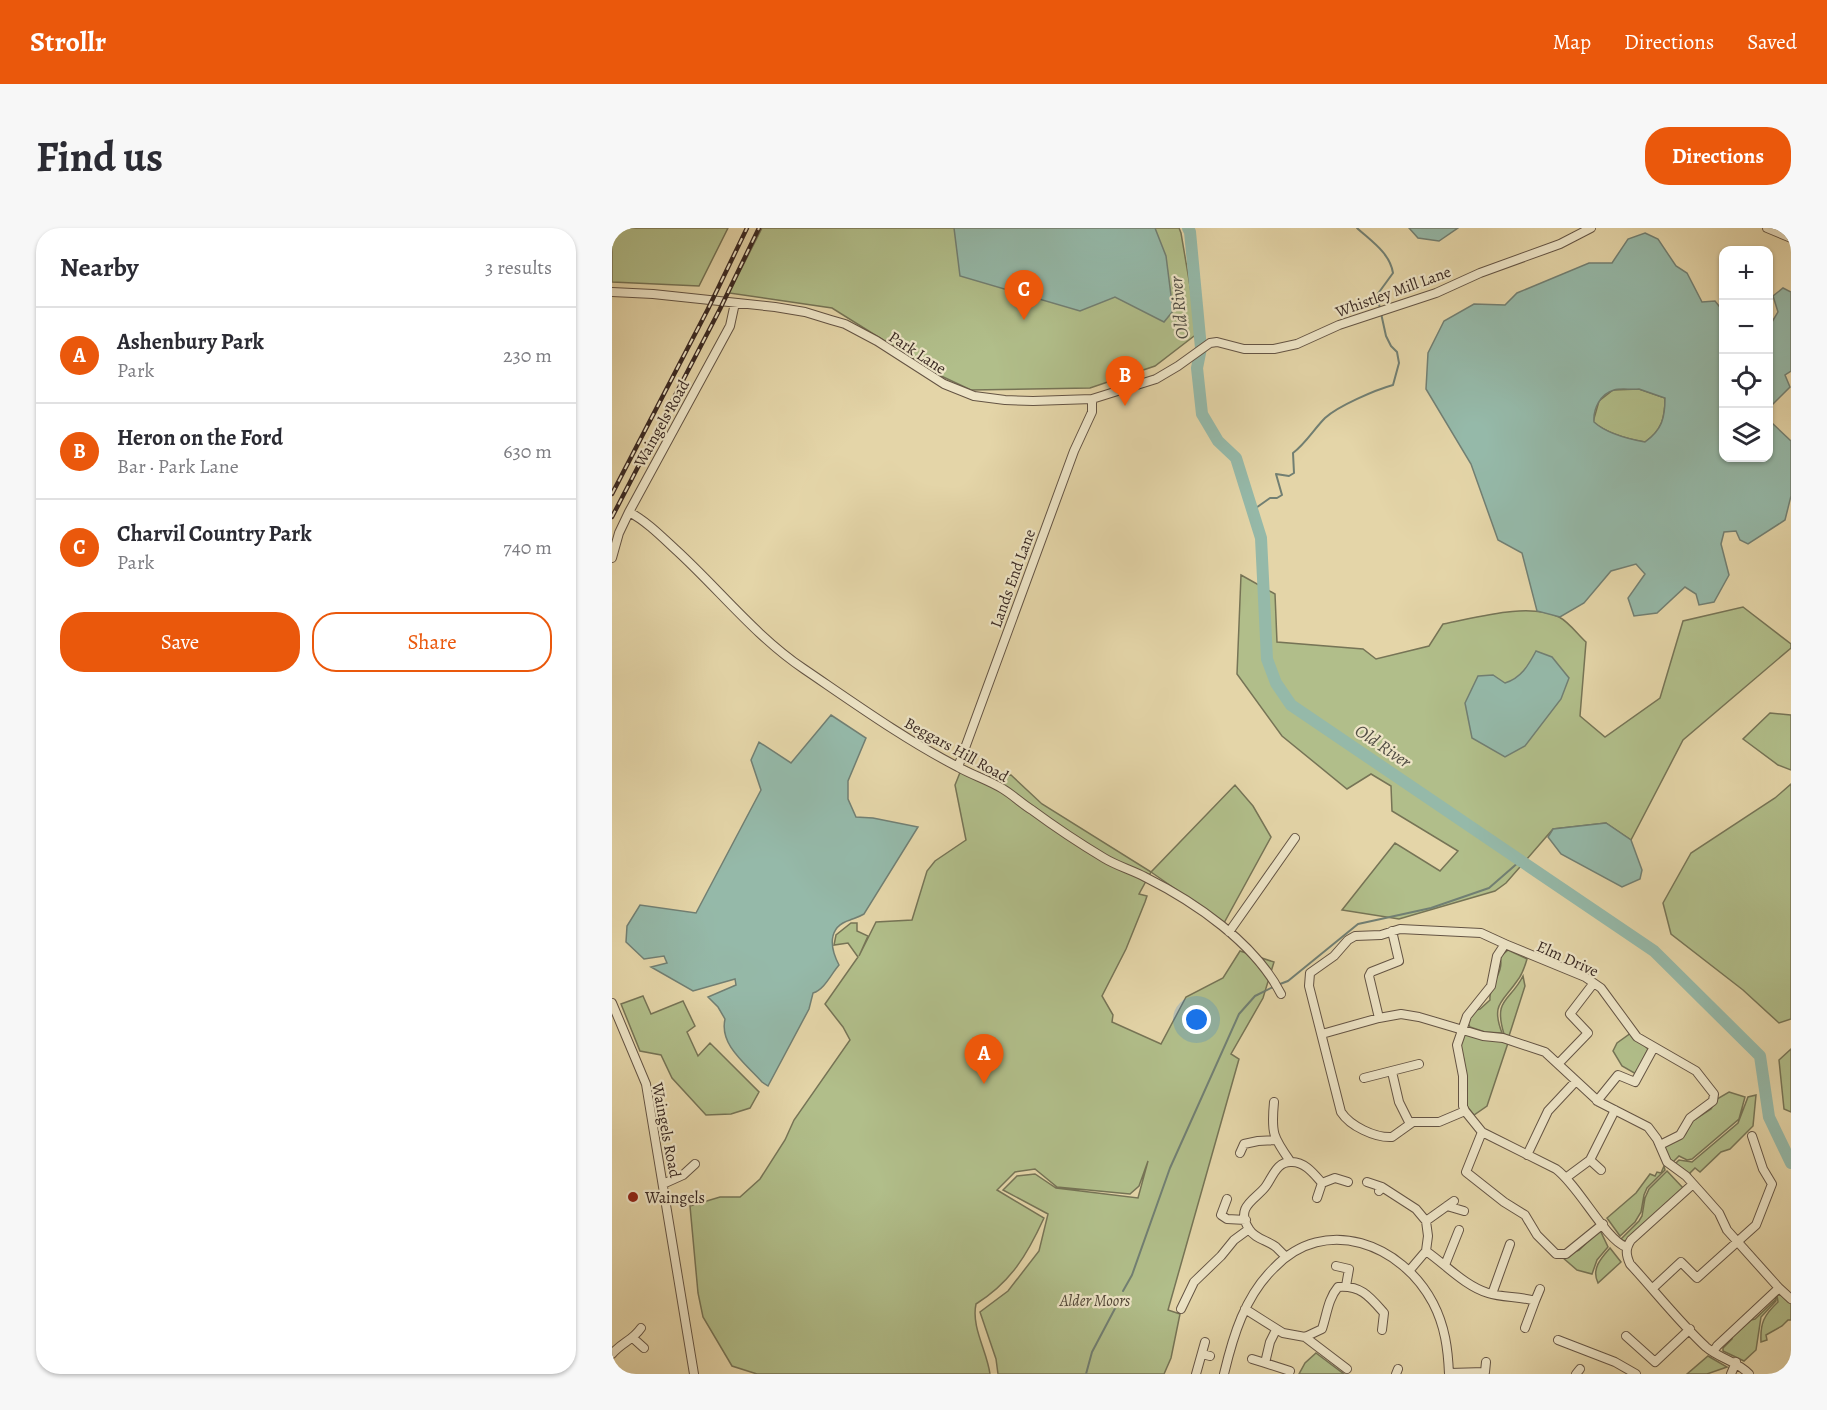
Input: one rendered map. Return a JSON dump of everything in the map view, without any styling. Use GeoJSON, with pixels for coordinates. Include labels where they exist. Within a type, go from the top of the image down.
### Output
{"type":"FeatureCollection","features":[{"type":"Feature","properties":{"kind":"street","name":"Whistley Mill Lane"},"geometry":{"type":"LineString","coordinates":[[1201,348],[1217,342],[1244,349],[1274,349],[1297,344],[1339,325],[1384,312],[1510,262],[1547,250],[1591,228]]}},
{"type":"Feature","properties":{"kind":"street"},"geometry":{"type":"LineString","coordinates":[[1767,228],[1791,238]]}},
{"type":"Feature","properties":{"kind":"street","name":"Park Lane"},"geometry":{"type":"LineString","coordinates":[[612,292],[653,294],[805,312],[845,324],[877,341],[944,384],[974,396],[1005,400],[1092,399],[1156,379],[1201,348]]}},
{"type":"Feature","properties":{"kind":"street","name":"Waingels Road"},"geometry":{"type":"LineString","coordinates":[[612,558],[619,533],[629,512],[730,326],[735,303]]}},
{"type":"Feature","properties":{"kind":"street","name":"Lands End Lane"},"geometry":{"type":"LineString","coordinates":[[958,767],[1074,451],[1092,412],[1092,399]]}},
{"type":"Feature","properties":{"kind":"street","name":"Beggars Hill Road"},"geometry":{"type":"LineString","coordinates":[[629,512],[641,518],[700,571],[760,634],[791,660],[874,716],[958,767],[1005,790],[1106,860],[1146,877],[1196,906],[1229,932],[1265,969],[1281,994]]}},
{"type":"Feature","properties":{"kind":"street"},"geometry":{"type":"LineString","coordinates":[[1229,932],[1295,838]]}},
{"type":"Feature","properties":{"kind":"street","name":"Elm Drive"},"geometry":{"type":"LineString","coordinates":[[1322,1034],[1310,986],[1310,973],[1334,956],[1348,940],[1355,936],[1376,936],[1407,928],[1474,932],[1495,938],[1585,977],[1604,991],[1636,1036],[1696,1071],[1714,1096],[1711,1104],[1690,1118],[1680,1136],[1660,1145]]}},
{"type":"Feature","properties":{"kind":"street"},"geometry":{"type":"LineString","coordinates":[[1378,1018],[1368,976],[1371,972],[1399,961],[1392,931]]}},
{"type":"Feature","properties":{"kind":"street"},"geometry":{"type":"LineString","coordinates":[[1505,944],[1497,956],[1491,986],[1467,1016],[1461,1029],[1457,1050],[1463,1076],[1461,1100],[1465,1111],[1482,1132],[1556,1169],[1567,1177],[1603,1224],[1626,1248]]}},
{"type":"Feature","properties":{"kind":"street"},"geometry":{"type":"LineString","coordinates":[[1559,1063],[1588,1033],[1570,1014],[1593,984]]}},
{"type":"Feature","properties":{"kind":"street","name":"Waingels Road"},"geometry":{"type":"LineString","coordinates":[[612,1003],[646,1084],[694,1374]]}},
{"type":"Feature","properties":{"kind":"street"},"geometry":{"type":"LineString","coordinates":[[1465,1111],[1439,1122],[1418,1121],[1410,1124],[1395,1136],[1384,1137],[1356,1125],[1346,1119],[1341,1112],[1322,1034],[1397,1014],[1483,1036],[1503,1038],[1545,1052],[1597,1101],[1648,1127],[1660,1145],[1667,1162],[1684,1174],[1719,1213],[1727,1230],[1791,1299]]}},
{"type":"Feature","properties":{"kind":"street"},"geometry":{"type":"LineString","coordinates":[[1597,1101],[1618,1075],[1635,1082],[1654,1047]]}},
{"type":"Feature","properties":{"kind":"street"},"geometry":{"type":"LineString","coordinates":[[1364,1078],[1419,1064]]}},
{"type":"Feature","properties":{"kind":"street"},"geometry":{"type":"LineString","coordinates":[[1392,1072],[1399,1102],[1410,1124]]}},
{"type":"Feature","properties":{"kind":"street"},"geometry":{"type":"LineString","coordinates":[[1527,1155],[1548,1111],[1576,1081]]}},
{"type":"Feature","properties":{"kind":"street"},"geometry":{"type":"LineString","coordinates":[[1274,1102],[1271,1125],[1275,1140],[1290,1161]]}},
{"type":"Feature","properties":{"kind":"street"},"geometry":{"type":"LineString","coordinates":[[1567,1177],[1590,1160],[1615,1110]]}},
{"type":"Feature","properties":{"kind":"street"},"geometry":{"type":"LineString","coordinates":[[1482,1132],[1466,1172],[1504,1202],[1526,1215],[1537,1235],[1556,1254],[1566,1254],[1603,1224]]}},
{"type":"Feature","properties":{"kind":"street"},"geometry":{"type":"LineString","coordinates":[[1653,1288],[1682,1262],[1697,1278],[1739,1242],[1758,1222],[1772,1184],[1763,1169],[1752,1136]]}},
{"type":"Feature","properties":{"kind":"street"},"geometry":{"type":"LineString","coordinates":[[1240,1153],[1244,1144],[1275,1140]]}},
{"type":"Feature","properties":{"kind":"street"},"geometry":{"type":"LineString","coordinates":[[1590,1160],[1601,1170]]}},
{"type":"Feature","properties":{"kind":"street"},"geometry":{"type":"LineString","coordinates":[[1286,1257],[1275,1246],[1257,1237],[1249,1229],[1245,1210],[1251,1198],[1266,1187],[1272,1173],[1290,1161],[1303,1164],[1322,1183]]}},
{"type":"Feature","properties":{"kind":"street"},"geometry":{"type":"LineString","coordinates":[[663,1184],[683,1175],[695,1164]]}},
{"type":"Feature","properties":{"kind":"street"},"geometry":{"type":"LineString","coordinates":[[1322,1183],[1335,1178],[1348,1182]]}},
{"type":"Feature","properties":{"kind":"street"},"geometry":{"type":"LineString","coordinates":[[1367,1182],[1380,1189],[1396,1192],[1426,1221],[1428,1236],[1426,1251],[1409,1271]]}},
{"type":"Feature","properties":{"kind":"street"},"geometry":{"type":"LineString","coordinates":[[1317,1198],[1322,1183]]}},
{"type":"Feature","properties":{"kind":"street"},"geometry":{"type":"LineString","coordinates":[[1693,1184],[1631,1240],[1626,1248],[1627,1257],[1630,1264],[1713,1352],[1736,1362],[1749,1374]]}},
{"type":"Feature","properties":{"kind":"street"},"geometry":{"type":"LineString","coordinates":[[1227,1199],[1218,1215],[1246,1220]]}},
{"type":"Feature","properties":{"kind":"street"},"geometry":{"type":"LineString","coordinates":[[1426,1221],[1446,1204],[1464,1211]]}},
{"type":"Feature","properties":{"kind":"street"},"geometry":{"type":"LineString","coordinates":[[1181,1309],[1194,1282],[1225,1259],[1234,1240],[1249,1229]]}},
{"type":"Feature","properties":{"kind":"street"},"geometry":{"type":"LineString","coordinates":[[1445,1265],[1459,1230]]}},
{"type":"Feature","properties":{"kind":"street"},"geometry":{"type":"LineString","coordinates":[[1224,1374],[1234,1336],[1245,1309],[1262,1281],[1286,1257],[1314,1243],[1344,1240],[1362,1243],[1389,1255],[1409,1271],[1427,1293],[1442,1323],[1447,1344],[1449,1373],[1486,1373],[1486,1362]]}},
{"type":"Feature","properties":{"kind":"street"},"geometry":{"type":"LineString","coordinates":[[1492,1294],[1493,1276],[1510,1244]]}},
{"type":"Feature","properties":{"kind":"street"},"geometry":{"type":"LineString","coordinates":[[1426,1251],[1478,1289],[1492,1294],[1535,1301]]}},
{"type":"Feature","properties":{"kind":"street"},"geometry":{"type":"LineString","coordinates":[[1336,1266],[1352,1269],[1346,1286]]}},
{"type":"Feature","properties":{"kind":"street"},"geometry":{"type":"LineString","coordinates":[[1305,1337],[1322,1329],[1329,1309],[1329,1297],[1338,1287],[1346,1286],[1373,1293],[1384,1313],[1382,1330]]}},
{"type":"Feature","properties":{"kind":"street"},"geometry":{"type":"LineString","coordinates":[[1713,1352],[1716,1346],[1779,1288]]}},
{"type":"Feature","properties":{"kind":"street"},"geometry":{"type":"LineString","coordinates":[[1525,1328],[1540,1289]]}},
{"type":"Feature","properties":{"kind":"street"},"geometry":{"type":"LineString","coordinates":[[1245,1309],[1276,1330],[1305,1337],[1347,1369]]}},
{"type":"Feature","properties":{"kind":"street"},"geometry":{"type":"LineString","coordinates":[[612,1354],[621,1345],[634,1339],[641,1328]]}},
{"type":"Feature","properties":{"kind":"street"},"geometry":{"type":"LineString","coordinates":[[1626,1336],[1655,1362],[1690,1329]]}},
{"type":"Feature","properties":{"kind":"street"},"geometry":{"type":"LineString","coordinates":[[1265,1363],[1270,1342],[1276,1330]]}},
{"type":"Feature","properties":{"kind":"street"},"geometry":{"type":"LineString","coordinates":[[634,1339],[644,1348]]}},
{"type":"Feature","properties":{"kind":"street"},"geometry":{"type":"LineString","coordinates":[[1558,1340],[1615,1362],[1636,1374]]}},
{"type":"Feature","properties":{"kind":"street"},"geometry":{"type":"LineString","coordinates":[[1196,1374],[1206,1355],[1205,1342]]}},
{"type":"Feature","properties":{"kind":"street"},"geometry":{"type":"LineString","coordinates":[[1252,1359],[1290,1371]]}},
{"type":"Feature","properties":{"kind":"street"},"geometry":{"type":"LineString","coordinates":[[1731,1374],[1736,1362]]}},
{"type":"Feature","properties":{"kind":"green space"},"geometry":{"type":"Polygon","coordinates":[[[612,228],[728,228],[699,286],[612,282],[612,228]]]}},
{"type":"Feature","properties":{"kind":"green space"},"geometry":{"type":"Polygon","coordinates":[[[762,228],[1179,228],[1198,333],[1155,366],[1090,388],[971,390],[939,375],[832,308],[729,293],[762,228]]]}},
{"type":"Feature","properties":{"kind":"green space"},"geometry":{"type":"Polygon","coordinates":[[[1639,389],[1665,398],[1659,428],[1645,442],[1618,435],[1593,422],[1599,401],[1613,390],[1639,389]]]}},
{"type":"Feature","properties":{"kind":"green space"},"geometry":{"type":"Polygon","coordinates":[[[1241,575],[1275,594],[1277,642],[1363,649],[1376,659],[1429,646],[1443,624],[1517,611],[1546,613],[1559,617],[1586,642],[1580,716],[1605,737],[1660,698],[1683,621],[1743,607],[1791,644],[1791,648],[1683,740],[1631,840],[1606,823],[1553,829],[1506,883],[1495,891],[1399,919],[1342,910],[1395,843],[1440,871],[1458,851],[1392,811],[1391,786],[1371,774],[1347,789],[1282,736],[1237,674],[1241,575]]]}},
{"type":"Feature","properties":{"kind":"green space"},"geometry":{"type":"Polygon","coordinates":[[[1770,713],[1791,715],[1791,770],[1778,765],[1743,739],[1770,713]]]}},
{"type":"Feature","properties":{"kind":"green space","name":"Alder Moors"},"geometry":{"type":"Polygon","coordinates":[[[963,765],[987,777],[1011,775],[1042,804],[1151,872],[1139,894],[1147,896],[1145,902],[1126,949],[1102,996],[1113,1015],[1112,1022],[1161,1044],[1186,997],[1223,978],[1240,951],[1274,962],[1263,998],[1231,1054],[1239,1059],[1168,1310],[1180,1314],[1171,1358],[1164,1374],[998,1374],[996,1359],[980,1312],[1008,1291],[1039,1251],[1048,1214],[1003,1190],[1017,1176],[1035,1174],[1056,1188],[1138,1198],[1148,1161],[1139,1186],[1130,1194],[1057,1187],[1035,1169],[1015,1172],[997,1190],[1044,1218],[1017,1267],[988,1296],[976,1304],[977,1330],[990,1374],[757,1374],[732,1366],[703,1317],[698,1293],[690,1206],[720,1197],[740,1197],[760,1179],[785,1140],[794,1120],[850,1040],[825,1004],[858,957],[848,943],[834,945],[836,935],[851,923],[857,923],[857,931],[868,936],[859,956],[876,922],[912,920],[927,871],[935,861],[966,840],[955,785],[963,765]]]}},
{"type":"Feature","properties":{"kind":"green space"},"geometry":{"type":"Polygon","coordinates":[[[1791,784],[1791,1019],[1779,1023],[1743,990],[1671,934],[1663,903],[1691,853],[1775,798],[1791,784]]]}},
{"type":"Feature","properties":{"kind":"green space"},"geometry":{"type":"Polygon","coordinates":[[[1235,785],[1253,806],[1271,837],[1224,923],[1151,872],[1235,785]]]}},
{"type":"Feature","properties":{"kind":"green space"},"geometry":{"type":"Polygon","coordinates":[[[1508,950],[1527,959],[1520,976],[1500,1004],[1498,1016],[1502,1033],[1485,1032],[1470,1027],[1467,1021],[1476,1010],[1490,1000],[1491,989],[1500,968],[1500,957],[1508,950]]]}},
{"type":"Feature","properties":{"kind":"green space"},"geometry":{"type":"Polygon","coordinates":[[[1523,976],[1525,986],[1509,1036],[1504,1034],[1500,1013],[1504,1001],[1523,976]]]}},
{"type":"Feature","properties":{"kind":"green space"},"geometry":{"type":"Polygon","coordinates":[[[643,996],[651,1014],[683,1001],[695,1026],[687,1032],[698,1056],[710,1043],[759,1092],[750,1108],[731,1114],[706,1115],[672,1078],[661,1055],[640,1051],[621,1004],[643,996]]]}},
{"type":"Feature","properties":{"kind":"green space"},"geometry":{"type":"Polygon","coordinates":[[[1465,1033],[1508,1043],[1487,1106],[1474,1115],[1466,1105],[1464,1060],[1460,1046],[1465,1033]]]}},
{"type":"Feature","properties":{"kind":"green space"},"geometry":{"type":"Polygon","coordinates":[[[1631,1033],[1648,1049],[1636,1074],[1622,1066],[1613,1051],[1617,1043],[1631,1033]]]}},
{"type":"Feature","properties":{"kind":"green space"},"geometry":{"type":"Polygon","coordinates":[[[1791,1049],[1791,1112],[1784,1109],[1779,1060],[1791,1049]]]}},
{"type":"Feature","properties":{"kind":"green space"},"geometry":{"type":"Polygon","coordinates":[[[1729,1092],[1745,1097],[1739,1119],[1692,1159],[1687,1160],[1679,1156],[1672,1163],[1664,1147],[1684,1136],[1688,1124],[1711,1109],[1717,1099],[1729,1092]]]}},
{"type":"Feature","properties":{"kind":"green space"},"geometry":{"type":"Polygon","coordinates":[[[1756,1095],[1753,1126],[1730,1149],[1721,1152],[1700,1172],[1695,1168],[1690,1173],[1691,1177],[1674,1165],[1679,1160],[1692,1162],[1738,1123],[1748,1097],[1756,1095]]]}},
{"type":"Feature","properties":{"kind":"green space"},"geometry":{"type":"Polygon","coordinates":[[[1664,1166],[1665,1170],[1647,1188],[1641,1212],[1635,1222],[1620,1236],[1607,1218],[1636,1193],[1650,1174],[1655,1176],[1657,1172],[1661,1173],[1664,1166]]]}},
{"type":"Feature","properties":{"kind":"green space"},"geometry":{"type":"Polygon","coordinates":[[[1667,1171],[1684,1189],[1626,1241],[1620,1240],[1639,1221],[1649,1189],[1667,1171]]]}},
{"type":"Feature","properties":{"kind":"green space"},"geometry":{"type":"Polygon","coordinates":[[[1600,1230],[1608,1247],[1597,1260],[1592,1274],[1577,1270],[1562,1257],[1579,1250],[1600,1230]]]}},
{"type":"Feature","properties":{"kind":"green space"},"geometry":{"type":"Polygon","coordinates":[[[1610,1248],[1621,1262],[1598,1283],[1596,1268],[1610,1248]]]}},
{"type":"Feature","properties":{"kind":"green space"},"geometry":{"type":"Polygon","coordinates":[[[1777,1295],[1782,1295],[1791,1303],[1791,1320],[1766,1335],[1767,1340],[1761,1342],[1762,1324],[1766,1315],[1778,1302],[1777,1295]]]}},
{"type":"Feature","properties":{"kind":"green space"},"geometry":{"type":"Polygon","coordinates":[[[1776,1297],[1776,1301],[1761,1317],[1756,1350],[1744,1361],[1723,1351],[1732,1337],[1755,1319],[1776,1297]]]}},
{"type":"Feature","properties":{"kind":"green space"},"geometry":{"type":"Polygon","coordinates":[[[1316,1353],[1344,1374],[1299,1374],[1305,1363],[1316,1353]]]}},
{"type":"Feature","properties":{"kind":"green space"},"geometry":{"type":"Polygon","coordinates":[[[1708,1356],[1727,1367],[1707,1374],[1687,1374],[1708,1356]]]}},
{"type":"Feature","properties":{"kind":"shaded area"},"geometry":{"type":"Polygon","coordinates":[[[954,228],[1155,228],[1166,256],[1173,311],[1164,322],[1115,297],[1080,311],[960,276],[954,228]]]}},
{"type":"Feature","properties":{"kind":"shaded area"},"geometry":{"type":"Polygon","coordinates":[[[1409,228],[1458,228],[1439,241],[1418,238],[1409,228]]]}},
{"type":"Feature","properties":{"kind":"shaded area"},"geometry":{"type":"Polygon","coordinates":[[[1645,233],[1658,239],[1676,266],[1687,273],[1702,302],[1715,301],[1719,306],[1719,462],[1773,462],[1773,424],[1791,441],[1791,496],[1785,520],[1748,544],[1740,540],[1736,531],[1724,532],[1721,544],[1729,575],[1714,602],[1699,605],[1696,594],[1685,587],[1657,613],[1634,616],[1628,598],[1645,574],[1636,564],[1611,571],[1584,603],[1560,617],[1537,611],[1522,553],[1498,540],[1471,464],[1426,389],[1428,353],[1444,321],[1474,304],[1505,305],[1517,293],[1589,263],[1612,263],[1628,239],[1645,233]],[[1620,389],[1609,392],[1598,403],[1594,422],[1618,435],[1645,442],[1659,428],[1665,398],[1639,389],[1620,389]]]}},
{"type":"Feature","properties":{"kind":"shaded area"},"geometry":{"type":"Polygon","coordinates":[[[1783,288],[1791,292],[1791,371],[1785,375],[1790,387],[1773,404],[1773,320],[1778,312],[1773,296],[1783,288]]]}},
{"type":"Feature","properties":{"kind":"shaded area"},"geometry":{"type":"Polygon","coordinates":[[[1536,651],[1552,657],[1569,678],[1561,699],[1525,746],[1505,757],[1472,738],[1465,703],[1478,676],[1493,675],[1505,683],[1511,681],[1524,671],[1536,651]]]}},
{"type":"Feature","properties":{"kind":"shaded area"},"geometry":{"type":"Polygon","coordinates":[[[831,715],[866,738],[848,781],[848,799],[856,817],[918,827],[864,914],[843,923],[834,933],[832,945],[839,965],[824,985],[813,993],[809,1009],[768,1086],[735,1054],[726,1037],[725,1019],[708,997],[736,985],[735,979],[693,991],[651,967],[667,963],[664,956],[644,959],[626,942],[627,926],[640,905],[696,913],[761,790],[751,760],[759,742],[791,763],[831,715]]]}},
{"type":"Feature","properties":{"kind":"shaded area"},"geometry":{"type":"Polygon","coordinates":[[[1606,823],[1631,840],[1642,870],[1640,879],[1622,887],[1561,854],[1548,837],[1553,829],[1606,823]]]}},
{"type":"Feature","properties":{"kind":"waterway","name":"Old River"},"geometry":{"type":"LineString","coordinates":[[1188,228],[1201,348],[1197,368],[1202,414],[1218,441],[1236,458],[1261,538],[1267,659],[1276,683],[1291,705],[1654,951],[1760,1056],[1769,1117],[1791,1163]]}},
{"type":"Feature","properties":{"kind":"waterway"},"geometry":{"type":"LineString","coordinates":[[1253,510],[1270,498],[1282,495],[1276,474],[1289,476],[1294,473],[1293,453],[1325,418],[1357,399],[1393,385],[1399,363],[1397,352],[1386,336],[1377,295],[1393,273],[1384,253],[1357,228]]}},
{"type":"Feature","properties":{"kind":"waterway"},"geometry":{"type":"LineString","coordinates":[[1280,984],[1288,981],[1358,924],[1431,908],[1489,888],[1520,861]]}},
{"type":"Feature","properties":{"kind":"waterway"},"geometry":{"type":"LineString","coordinates":[[1123,1291],[1132,1275],[1170,1168],[1239,1014],[1255,996],[1273,987]]}},
{"type":"Feature","properties":{"kind":"waterway"},"geometry":{"type":"LineString","coordinates":[[1086,1374],[1092,1352],[1120,1299]]}},
{"type":"Feature","properties":{"kind":"railway"},"geometry":{"type":"LineString","coordinates":[[612,494],[708,309],[747,228]]}},
{"type":"Feature","properties":{"kind":"railway"},"geometry":{"type":"LineString","coordinates":[[612,517],[720,309],[759,228]]}},
{"type":"Feature","properties":{"kind":"place","name":"Charvil Country Park"},"geometry":{"type":"Point","coordinates":[1024,320]}},
{"type":"Feature","properties":{"kind":"place","name":"Heron on the Ford"},"geometry":{"type":"Point","coordinates":[1125,406]}},
{"type":"Feature","properties":{"kind":"place","name":"Ashenbury Park"},"geometry":{"type":"Point","coordinates":[984,1084]}},
{"type":"Feature","properties":{"kind":"place","name":"Waingels"},"geometry":{"type":"Point","coordinates":[633,1197]}}]}
